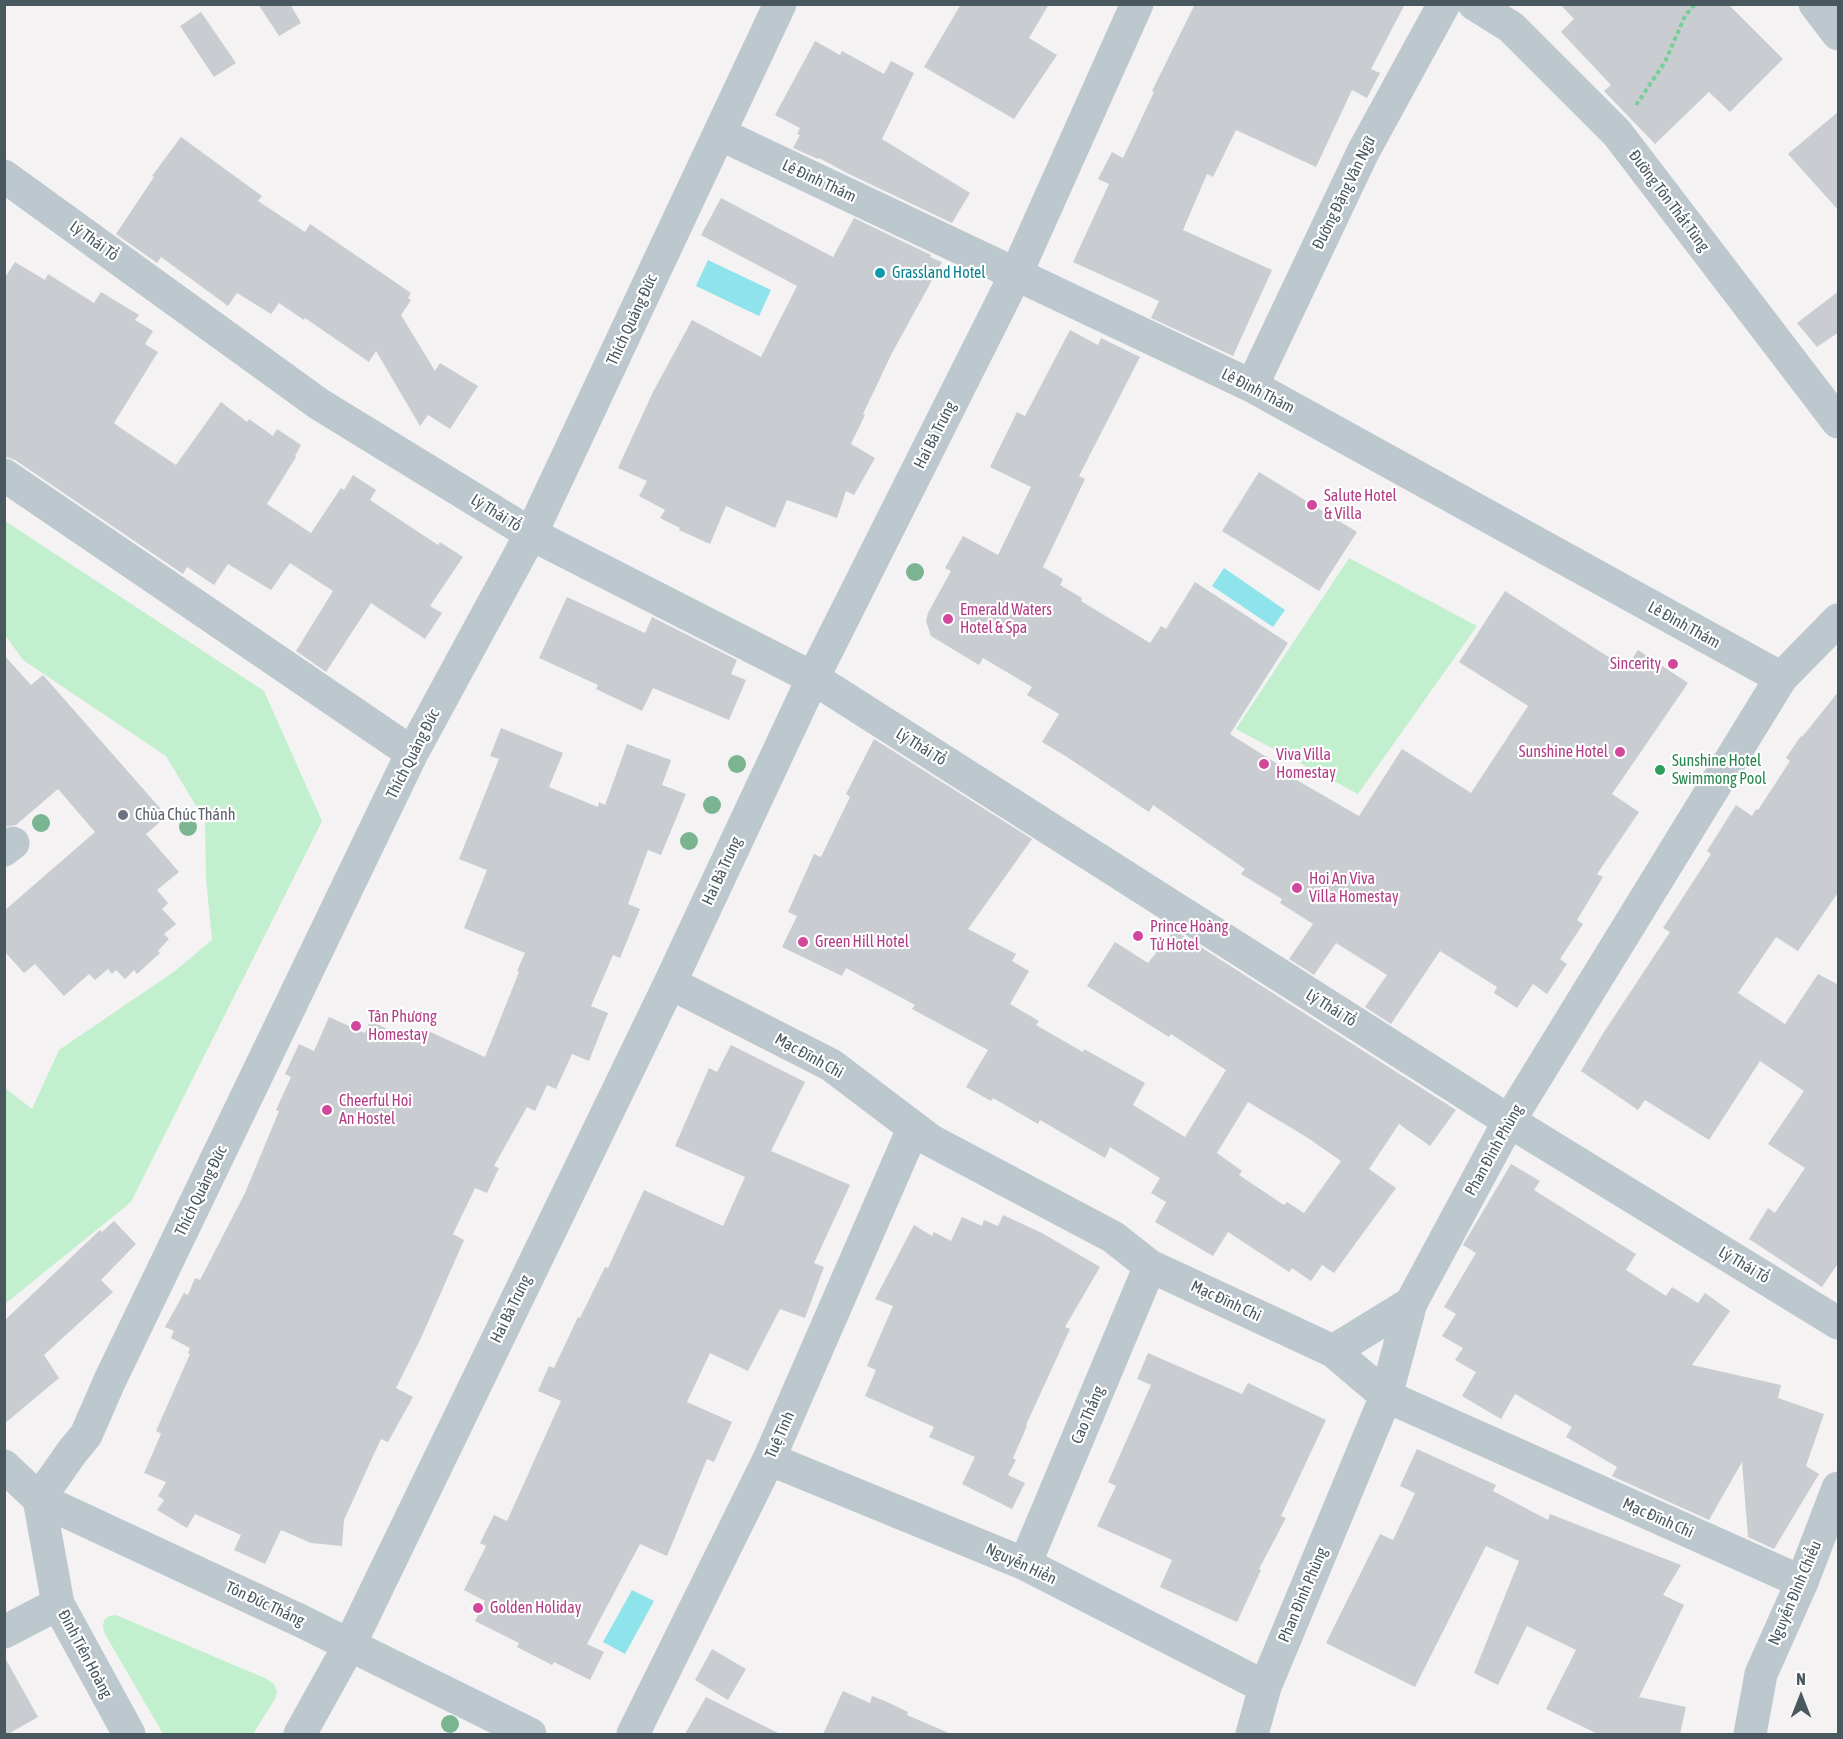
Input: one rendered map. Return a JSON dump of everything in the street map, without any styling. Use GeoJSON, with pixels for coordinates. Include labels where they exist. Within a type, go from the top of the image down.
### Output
{"type":"FeatureCollection","features":[{"type":"Feature","properties":{"kind":"street","name":"Thích Quảng Đức"},"geometry":{"type":"LineString","coordinates":[[39,1499],[86,1435],[115,1370],[412,753],[531,534],[780,4]]}},
{"type":"Feature","properties":{"kind":"street","name":"Hai Bà Trưng"},"geometry":{"type":"LineString","coordinates":[[300,1734],[349,1646],[392,1553],[670,983],[813,678],[1016,274],[1137,4]]}},
{"type":"Feature","properties":{"kind":"street","name":"Đường Đặng Văn Ngữ"},"geometry":{"type":"LineString","coordinates":[[1252,386],[1363,152],[1444,4]]}},
{"type":"Feature","properties":{"kind":"street","name":"Đường Tôn Thất Tùng"},"geometry":{"type":"LineString","coordinates":[[1474,4],[1511,27],[1617,133],[1839,422]]}},
{"type":"Feature","properties":{"kind":"street"},"geometry":{"type":"LineString","coordinates":[[1815,4],[1839,34]]}},
{"type":"Feature","properties":{"kind":"street","name":"Lê Đình Thám"},"geometry":{"type":"LineString","coordinates":[[720,134],[1252,386],[1781,678]]}},
{"type":"Feature","properties":{"kind":"street","name":"Lý Thái Tổ"},"geometry":{"type":"LineString","coordinates":[[4,176],[319,404],[531,534],[813,678],[1509,1121],[1839,1323]]}},
{"type":"Feature","properties":{"kind":"street"},"geometry":{"type":"LineString","coordinates":[[4,475],[412,753]]}},
{"type":"Feature","properties":{"kind":"street","name":"Phan Đình Phùng"},"geometry":{"type":"LineString","coordinates":[[1252,1734],[1265,1687],[1386,1396],[1411,1303],[1509,1121],[1781,678],[1839,620]]}},
{"type":"Feature","properties":{"kind":"street","name":"Mạc Đĩnh Chi"},"geometry":{"type":"LineString","coordinates":[[670,983],[831,1065],[930,1140],[1113,1237],[1150,1266],[1333,1351],[1386,1396],[1802,1582]]}},
{"type":"Feature","properties":{"kind":"street","name":"Tuệ Tĩnh"},"geometry":{"type":"LineString","coordinates":[[633,1734],[769,1460],[913,1129]]}},
{"type":"Feature","properties":{"kind":"street","name":"Cao Thắng"},"geometry":{"type":"LineString","coordinates":[[1025,1564],[1150,1266]]}},
{"type":"Feature","properties":{"kind":"street"},"geometry":{"type":"LineString","coordinates":[[1333,1351],[1411,1303]]}},
{"type":"Feature","properties":{"kind":"street","name":"Nguyễn Hiền"},"geometry":{"type":"LineString","coordinates":[[769,1460],[1025,1564],[1265,1687]]}},
{"type":"Feature","properties":{"kind":"street","name":"Tôn Đức Thắng"},"geometry":{"type":"LineString","coordinates":[[4,1466],[39,1499],[299,1620],[530,1734]]}},
{"type":"Feature","properties":{"kind":"street","name":"Nguyễn Đình Chiểu"},"geometry":{"type":"LineString","coordinates":[[1750,1734],[1761,1674],[1802,1582],[1839,1488]]}},
{"type":"Feature","properties":{"kind":"street","name":"Đinh Tiên Hoàng"},"geometry":{"type":"LineString","coordinates":[[39,1499],[58,1604],[129,1734]]}},
{"type":"Feature","properties":{"kind":"street"},"geometry":{"type":"LineString","coordinates":[[4,1632],[58,1604]]}},
{"type":"Feature","properties":{"kind":"path"},"geometry":{"type":"LineString","coordinates":[[1617,133],[1665,62],[1685,16],[1695,4]]}},
{"type":"Feature","properties":{"kind":"green space"},"geometry":{"type":"Polygon","coordinates":[[[5,521],[264,691],[322,821],[131,1202],[5,1304],[5,1088],[32,1109],[59,1050],[175,971],[212,940],[206,879],[205,821],[166,756],[23,660],[5,635],[5,521]]]}},
{"type":"Feature","properties":{"kind":"green space"},"geometry":{"type":"Polygon","coordinates":[[[1349,558],[1477,626],[1358,794],[1236,729],[1349,558]]]}},
{"type":"Feature","properties":{"kind":"green space"},"geometry":{"type":"Polygon","coordinates":[[[116,1615],[274,1684],[277,1692],[275,1699],[253,1734],[163,1734],[105,1634],[104,1620],[116,1615]]]}},
{"type":"Feature","properties":{"kind":"water"},"geometry":{"type":"Polygon","coordinates":[[[708,260],[771,290],[759,316],[696,286],[708,260]]]}},
{"type":"Feature","properties":{"kind":"water"},"geometry":{"type":"Polygon","coordinates":[[[1224,568],[1285,610],[1273,627],[1212,586],[1224,568]]]}},
{"type":"Feature","properties":{"kind":"water"},"geometry":{"type":"Polygon","coordinates":[[[632,1590],[654,1601],[625,1654],[603,1642],[632,1590]]]}},
{"type":"Feature","properties":{"kind":"building"},"geometry":{"type":"Polygon","coordinates":[[[258,4],[290,4],[301,23],[279,36],[258,4]]]}},
{"type":"Feature","properties":{"kind":"building"},"geometry":{"type":"Polygon","coordinates":[[[961,4],[1049,4],[1029,38],[1057,55],[1014,119],[924,67],[961,4]]]}},
{"type":"Feature","properties":{"kind":"building"},"geometry":{"type":"Polygon","coordinates":[[[1195,4],[1405,4],[1371,69],[1380,73],[1367,98],[1352,90],[1316,167],[1236,130],[1213,177],[1207,174],[1183,230],[1272,270],[1233,356],[1151,318],[1159,301],[1073,262],[1109,184],[1098,179],[1112,152],[1123,158],[1154,92],[1152,91],[1195,4]]]}},
{"type":"Feature","properties":{"kind":"building"},"geometry":{"type":"Polygon","coordinates":[[[1560,4],[1728,4],[1783,59],[1730,112],[1709,92],[1655,144],[1604,91],[1611,85],[1561,32],[1574,19],[1560,4]]]}},
{"type":"Feature","properties":{"kind":"building"},"geometry":{"type":"Polygon","coordinates":[[[201,12],[236,63],[214,77],[180,26],[201,12]]]}},
{"type":"Feature","properties":{"kind":"building"},"geometry":{"type":"Polygon","coordinates":[[[815,41],[840,55],[842,51],[884,74],[891,61],[914,73],[882,139],[970,193],[952,223],[819,158],[793,148],[800,135],[797,134],[800,128],[775,115],[815,41]]]}},
{"type":"Feature","properties":{"kind":"building"},"geometry":{"type":"Polygon","coordinates":[[[1839,111],[1839,211],[1788,154],[1839,111]]]}},
{"type":"Feature","properties":{"kind":"building"},"geometry":{"type":"Polygon","coordinates":[[[181,137],[262,196],[258,201],[305,232],[310,224],[411,293],[408,298],[411,300],[401,315],[435,371],[440,363],[478,386],[450,429],[428,415],[420,426],[376,351],[369,362],[279,303],[271,314],[237,293],[228,306],[161,257],[157,263],[116,234],[154,177],[152,176],[181,137]]]}},
{"type":"Feature","properties":{"kind":"building"},"geometry":{"type":"Polygon","coordinates":[[[721,198],[833,257],[854,218],[942,262],[892,353],[863,414],[865,415],[851,444],[875,458],[854,495],[846,491],[837,518],[787,500],[775,528],[726,506],[710,544],[679,530],[680,528],[660,518],[665,510],[639,496],[647,481],[618,468],[653,392],[692,320],[761,357],[797,286],[701,235],[721,198]]]}},
{"type":"Feature","properties":{"kind":"building"},"geometry":{"type":"Polygon","coordinates":[[[15,262],[45,280],[48,274],[94,303],[101,292],[139,315],[135,320],[153,331],[145,344],[158,352],[114,423],[176,465],[221,402],[247,422],[249,419],[273,436],[277,429],[301,445],[267,504],[311,533],[341,488],[344,490],[353,475],[376,490],[370,500],[438,545],[440,542],[463,557],[430,606],[442,613],[425,639],[371,603],[326,672],[296,651],[333,591],[290,563],[271,590],[228,564],[214,585],[187,567],[183,574],[15,460],[4,456],[4,279],[15,262]]]}},
{"type":"Feature","properties":{"kind":"building"},"geometry":{"type":"Polygon","coordinates":[[[1839,291],[1839,332],[1817,347],[1797,323],[1839,291]]]}},
{"type":"Feature","properties":{"kind":"building"},"geometry":{"type":"Polygon","coordinates":[[[1070,330],[1098,345],[1101,338],[1140,357],[1079,476],[1085,479],[1043,567],[1063,579],[1060,585],[1082,598],[1081,601],[1150,643],[1161,626],[1166,629],[1195,582],[1288,643],[1230,734],[1290,772],[1288,775],[1359,816],[1402,749],[1471,793],[1528,706],[1459,662],[1505,591],[1626,668],[1638,650],[1688,683],[1612,794],[1639,812],[1597,874],[1603,877],[1577,920],[1583,924],[1560,959],[1567,964],[1547,994],[1533,984],[1517,1008],[1494,993],[1497,987],[1440,951],[1391,1024],[1365,1007],[1387,975],[1336,943],[1314,975],[1289,959],[1313,924],[1280,903],[1282,899],[1241,874],[1245,869],[1153,805],[1149,812],[1042,742],[1059,714],[1027,695],[1032,687],[983,658],[979,665],[931,636],[926,621],[928,613],[951,571],[945,568],[963,536],[998,555],[1031,487],[990,467],[1017,412],[1025,416],[1070,330]]]}},
{"type":"Feature","properties":{"kind":"building"},"geometry":{"type":"Polygon","coordinates":[[[1259,472],[1357,532],[1319,591],[1222,531],[1259,472]]]}},
{"type":"Feature","properties":{"kind":"building"},"geometry":{"type":"Polygon","coordinates":[[[567,597],[645,633],[652,617],[737,660],[731,674],[746,680],[729,720],[653,688],[642,711],[596,689],[598,685],[539,658],[567,597]]]}},
{"type":"Feature","properties":{"kind":"building","name":"Chùa Chúc Thánh"},"geometry":{"type":"Polygon","coordinates":[[[4,655],[31,685],[43,675],[167,816],[146,834],[179,872],[157,890],[168,903],[162,909],[176,924],[164,934],[169,939],[158,951],[160,953],[137,974],[134,970],[125,979],[116,970],[112,974],[108,969],[95,980],[89,974],[64,996],[35,964],[24,973],[4,951],[4,911],[95,832],[58,789],[16,825],[4,827],[4,655]]]}},
{"type":"Feature","properties":{"kind":"building"},"geometry":{"type":"Polygon","coordinates":[[[1839,691],[1839,891],[1798,951],[1776,937],[1738,993],[1785,1024],[1818,974],[1839,985],[1839,1262],[1822,1287],[1749,1239],[1768,1208],[1775,1213],[1805,1168],[1768,1144],[1804,1091],[1760,1061],[1709,1140],[1645,1100],[1638,1110],[1581,1071],[1670,932],[1663,928],[1711,854],[1707,851],[1736,805],[1752,816],[1756,809],[1758,810],[1790,761],[1786,758],[1801,736],[1839,691]]]}},
{"type":"Feature","properties":{"kind":"building"},"geometry":{"type":"Polygon","coordinates":[[[501,728],[563,753],[549,787],[598,807],[599,802],[605,805],[627,744],[671,760],[662,785],[686,794],[661,855],[648,850],[628,904],[640,909],[620,958],[613,955],[591,1006],[608,1013],[589,1061],[572,1054],[556,1089],[547,1085],[535,1111],[527,1107],[494,1166],[499,1168],[487,1193],[475,1188],[453,1234],[464,1240],[421,1338],[396,1388],[413,1397],[388,1442],[381,1439],[344,1520],[342,1546],[311,1543],[281,1530],[265,1564],[234,1550],[241,1535],[195,1514],[187,1528],[157,1510],[164,1500],[158,1496],[166,1482],[144,1473],[161,1434],[156,1431],[190,1354],[188,1353],[190,1348],[171,1338],[174,1331],[165,1327],[184,1293],[188,1295],[195,1278],[200,1280],[245,1193],[279,1111],[276,1110],[291,1077],[285,1074],[299,1044],[314,1051],[329,1017],[365,1033],[370,1021],[418,1043],[424,1029],[485,1057],[525,953],[464,928],[487,870],[459,859],[499,759],[490,756],[501,728]]]}},
{"type":"Feature","properties":{"kind":"building"},"geometry":{"type":"Polygon","coordinates":[[[874,739],[1032,839],[968,929],[1016,954],[1012,961],[1029,971],[1010,1004],[1039,1021],[1036,1025],[1145,1083],[1133,1105],[1185,1137],[1226,1070],[1171,1034],[1169,1037],[1087,986],[1115,942],[1148,963],[1174,930],[1456,1110],[1430,1146],[1399,1124],[1369,1169],[1396,1188],[1334,1273],[1322,1265],[1311,1281],[1292,1268],[1289,1272],[1228,1232],[1213,1256],[1155,1222],[1166,1202],[1151,1193],[1160,1178],[1110,1147],[1105,1158],[1040,1120],[1038,1124],[993,1098],[991,1101],[966,1087],[988,1050],[912,1009],[915,1005],[846,968],[842,976],[782,947],[797,916],[788,912],[814,854],[821,857],[850,797],[846,794],[874,739]],[[1248,1102],[1217,1153],[1242,1171],[1239,1175],[1284,1205],[1287,1202],[1304,1213],[1341,1161],[1248,1102]]]}},
{"type":"Feature","properties":{"kind":"building"},"geometry":{"type":"Polygon","coordinates":[[[731,1045],[805,1082],[771,1151],[850,1185],[814,1263],[824,1267],[805,1318],[780,1309],[748,1371],[710,1353],[687,1402],[732,1422],[714,1462],[707,1459],[667,1556],[640,1544],[587,1644],[604,1652],[590,1680],[554,1662],[552,1665],[517,1647],[519,1643],[475,1621],[485,1601],[464,1590],[486,1546],[480,1543],[494,1515],[507,1521],[561,1401],[538,1391],[549,1366],[554,1368],[605,1267],[608,1268],[644,1190],[723,1226],[745,1177],[675,1146],[709,1068],[717,1072],[731,1045]]]}},
{"type":"Feature","properties":{"kind":"building"},"geometry":{"type":"Polygon","coordinates":[[[1511,1164],[1540,1181],[1534,1190],[1636,1254],[1626,1270],[1666,1296],[1672,1287],[1698,1303],[1705,1293],[1730,1311],[1692,1365],[1781,1385],[1778,1398],[1824,1414],[1806,1466],[1819,1474],[1774,1549],[1748,1537],[1742,1462],[1709,1520],[1612,1476],[1617,1467],[1566,1437],[1572,1427],[1515,1394],[1501,1419],[1462,1396],[1476,1372],[1455,1360],[1463,1348],[1442,1336],[1456,1314],[1444,1307],[1476,1253],[1463,1245],[1511,1164]]]}},
{"type":"Feature","properties":{"kind":"building"},"geometry":{"type":"Polygon","coordinates":[[[1003,1215],[1042,1233],[1100,1267],[1065,1327],[1070,1329],[1013,1458],[1016,1460],[1008,1475],[1025,1483],[1012,1509],[962,1484],[975,1457],[929,1437],[934,1427],[865,1396],[876,1370],[867,1366],[893,1306],[875,1299],[914,1225],[932,1236],[934,1232],[951,1241],[962,1217],[982,1226],[984,1220],[998,1226],[1003,1215]]]}},
{"type":"Feature","properties":{"kind":"building"},"geometry":{"type":"Polygon","coordinates":[[[114,1221],[136,1244],[101,1280],[113,1292],[44,1355],[59,1378],[4,1424],[4,1321],[100,1230],[102,1232],[114,1221]]]}},
{"type":"Feature","properties":{"kind":"building"},"geometry":{"type":"Polygon","coordinates":[[[1148,1353],[1242,1394],[1248,1383],[1326,1420],[1281,1516],[1286,1518],[1259,1569],[1261,1570],[1237,1622],[1160,1587],[1172,1560],[1097,1526],[1116,1486],[1108,1482],[1151,1385],[1137,1379],[1148,1353]]]}},
{"type":"Feature","properties":{"kind":"building"},"geometry":{"type":"Polygon","coordinates":[[[1417,1449],[1496,1485],[1493,1491],[1548,1520],[1550,1514],[1681,1565],[1663,1595],[1684,1605],[1639,1697],[1686,1707],[1680,1734],[1598,1734],[1546,1709],[1576,1650],[1527,1626],[1498,1685],[1474,1673],[1519,1561],[1486,1546],[1415,1687],[1326,1643],[1380,1534],[1393,1540],[1415,1493],[1400,1486],[1417,1449]]]}},
{"type":"Feature","properties":{"kind":"building"},"geometry":{"type":"Polygon","coordinates":[[[712,1649],[746,1669],[728,1700],[695,1680],[712,1649]]]}},
{"type":"Feature","properties":{"kind":"building"},"geometry":{"type":"Polygon","coordinates":[[[4,1656],[38,1717],[8,1734],[4,1734],[4,1656]]]}},
{"type":"Feature","properties":{"kind":"building"},"geometry":{"type":"Polygon","coordinates":[[[843,1691],[870,1703],[872,1696],[885,1701],[908,1712],[907,1715],[951,1734],[823,1734],[843,1691]]]}},
{"type":"Feature","properties":{"kind":"building"},"geometry":{"type":"Polygon","coordinates":[[[706,1697],[780,1734],[685,1734],[706,1697]]]}},
{"type":"Feature","properties":{"kind":"place","name":"Grassland Hotel"},"geometry":{"type":"Point","coordinates":[880,273]}},
{"type":"Feature","properties":{"kind":"place","name":"Salute Hotel & Villa"},"geometry":{"type":"Point","coordinates":[1312,505]}},
{"type":"Feature","properties":{"kind":"place","name":"Emerald Waters Hotel & Spa"},"geometry":{"type":"Point","coordinates":[948,619]}},
{"type":"Feature","properties":{"kind":"place","name":"Sincerity"},"geometry":{"type":"Point","coordinates":[1673,664]}},
{"type":"Feature","properties":{"kind":"place","name":"Sunshine Hotel"},"geometry":{"type":"Point","coordinates":[1620,752]}},
{"type":"Feature","properties":{"kind":"place","name":"Viva Villa Homestay"},"geometry":{"type":"Point","coordinates":[1264,764]}},
{"type":"Feature","properties":{"kind":"place","name":"Sunshine Hotel Swimmong Pool"},"geometry":{"type":"Point","coordinates":[1660,770]}},
{"type":"Feature","properties":{"kind":"place","name":"Chùa Chúc Thánh"},"geometry":{"type":"Point","coordinates":[123,815]}},
{"type":"Feature","properties":{"kind":"place","name":"Hoi An Viva Villa Homestay"},"geometry":{"type":"Point","coordinates":[1297,888]}},
{"type":"Feature","properties":{"kind":"place","name":"Prince Hoàng Tử Hotel"},"geometry":{"type":"Point","coordinates":[1138,936]}},
{"type":"Feature","properties":{"kind":"place","name":"Green Hill Hotel"},"geometry":{"type":"Point","coordinates":[803,942]}},
{"type":"Feature","properties":{"kind":"place","name":"Tân Phương Homestay"},"geometry":{"type":"Point","coordinates":[356,1026]}},
{"type":"Feature","properties":{"kind":"place","name":"Cheerful Hoi An Hostel"},"geometry":{"type":"Point","coordinates":[327,1110]}},
{"type":"Feature","properties":{"kind":"place","name":"Golden Holiday"},"geometry":{"type":"Point","coordinates":[478,1608]}}]}
